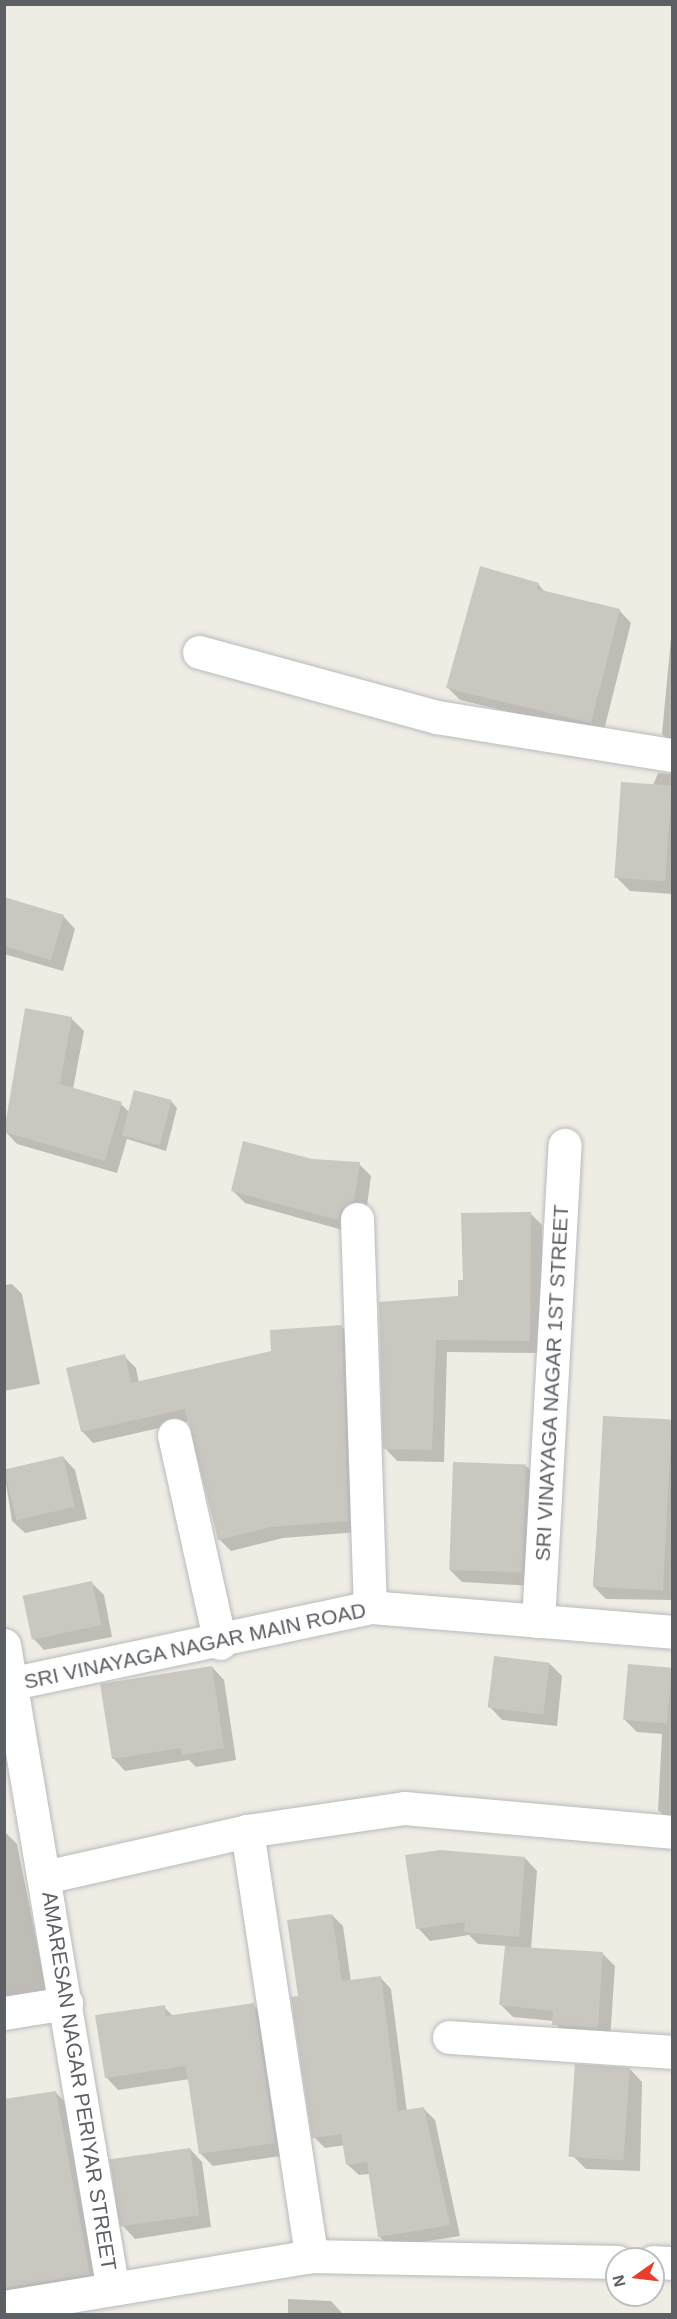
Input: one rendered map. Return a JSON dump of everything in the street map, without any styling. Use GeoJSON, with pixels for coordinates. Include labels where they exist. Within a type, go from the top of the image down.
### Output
{"type":"FeatureCollection","features":[{"type":"Feature","properties":{"kind":"street"},"geometry":{"type":"LineString","coordinates":[[199,652],[437,717],[672,755]]}},
{"type":"Feature","properties":{"kind":"street","name":"SRI VINAYAGA NAGAR 1ST STREET"},"geometry":{"type":"LineString","coordinates":[[538,1621],[565,1144]]}},
{"type":"Feature","properties":{"kind":"street"},"geometry":{"type":"LineString","coordinates":[[357,1219],[370,1607]]}},
{"type":"Feature","properties":{"kind":"street"},"geometry":{"type":"LineString","coordinates":[[174,1435],[220,1643]]}},
{"type":"Feature","properties":{"kind":"street","name":"SRI VINAYAGA NAGAR MAIN ROAD"},"geometry":{"type":"LineString","coordinates":[[9,1684],[220,1643],[370,1607],[672,1632]]}},
{"type":"Feature","properties":{"kind":"street","name":"AMARESAN NAGAR PERIYAR STREET"},"geometry":{"type":"LineString","coordinates":[[4,1646],[45,1877],[112,2285]]}},
{"type":"Feature","properties":{"kind":"street"},"geometry":{"type":"LineString","coordinates":[[45,1877],[247,1832],[404,1808],[672,1832]]}},
{"type":"Feature","properties":{"kind":"street"},"geometry":{"type":"LineString","coordinates":[[247,1832],[311,2256]]}},
{"type":"Feature","properties":{"kind":"street"},"geometry":{"type":"LineString","coordinates":[[4,2013],[66,2003]]}},
{"type":"Feature","properties":{"kind":"street"},"geometry":{"type":"LineString","coordinates":[[449,2037],[672,2052]]}},
{"type":"Feature","properties":{"kind":"street"},"geometry":{"type":"LineString","coordinates":[[4,2307],[112,2285],[311,2256],[605,2262]]}},
{"type":"Feature","properties":{"kind":"building"},"geometry":{"type":"Polygon","coordinates":[[[480,566],[539,583],[537,589],[620,609],[591,723],[446,688],[480,566]]]}},
{"type":"Feature","properties":{"kind":"building"},"geometry":{"type":"Polygon","coordinates":[[[621,782],[672,786],[665,881],[614,878],[621,782]]]}},
{"type":"Feature","properties":{"kind":"building"},"geometry":{"type":"Polygon","coordinates":[[[4,897],[64,915],[51,960],[4,946],[4,897]]]}},
{"type":"Feature","properties":{"kind":"building"},"geometry":{"type":"Polygon","coordinates":[[[25,1008],[72,1017],[60,1084],[122,1102],[105,1161],[4,1132],[25,1008]]]}},
{"type":"Feature","properties":{"kind":"building"},"geometry":{"type":"Polygon","coordinates":[[[134,1090],[172,1100],[160,1145],[122,1135],[134,1090]]]}},
{"type":"Feature","properties":{"kind":"building"},"geometry":{"type":"Polygon","coordinates":[[[243,1141],[312,1159],[360,1162],[354,1201],[341,1210],[338,1220],[231,1191],[243,1141]]]}},
{"type":"Feature","properties":{"kind":"building"},"geometry":{"type":"Polygon","coordinates":[[[531,1212],[530,1341],[436,1340],[432,1450],[383,1449],[379,1302],[458,1296],[458,1280],[463,1280],[461,1213],[531,1212]]]}},
{"type":"Feature","properties":{"kind":"building"},"geometry":{"type":"Polygon","coordinates":[[[342,1325],[348,1521],[271,1527],[218,1540],[185,1409],[81,1432],[66,1368],[125,1354],[131,1383],[271,1351],[270,1330],[342,1325]]]}},
{"type":"Feature","properties":{"kind":"building"},"geometry":{"type":"Polygon","coordinates":[[[603,1416],[672,1420],[663,1590],[594,1587],[603,1416]]]}},
{"type":"Feature","properties":{"kind":"building"},"geometry":{"type":"Polygon","coordinates":[[[63,1456],[75,1507],[16,1520],[5,1469],[63,1456]]]}},
{"type":"Feature","properties":{"kind":"building"},"geometry":{"type":"Polygon","coordinates":[[[453,1462],[526,1465],[522,1572],[449,1570],[453,1462]]]}},
{"type":"Feature","properties":{"kind":"building"},"geometry":{"type":"Polygon","coordinates":[[[92,1581],[101,1625],[32,1640],[23,1596],[92,1581]]]}},
{"type":"Feature","properties":{"kind":"building"},"geometry":{"type":"Polygon","coordinates":[[[494,1656],[550,1663],[543,1714],[488,1708],[494,1656]]]}},
{"type":"Feature","properties":{"kind":"building"},"geometry":{"type":"Polygon","coordinates":[[[628,1664],[672,1668],[667,1724],[623,1720],[628,1664]]]}},
{"type":"Feature","properties":{"kind":"building"},"geometry":{"type":"Polygon","coordinates":[[[212,1666],[224,1748],[182,1755],[181,1748],[112,1759],[100,1684],[212,1666]]]}},
{"type":"Feature","properties":{"kind":"building"},"geometry":{"type":"Polygon","coordinates":[[[440,1850],[525,1857],[519,1937],[464,1932],[465,1922],[416,1929],[405,1855],[440,1850]]]}},
{"type":"Feature","properties":{"kind":"building"},"geometry":{"type":"Polygon","coordinates":[[[332,1914],[342,1981],[381,1976],[398,2111],[424,2107],[450,2225],[378,2237],[367,2162],[346,2165],[341,2134],[312,2138],[291,1997],[298,1996],[287,1920],[332,1914]]]}},
{"type":"Feature","properties":{"kind":"building"},"geometry":{"type":"Polygon","coordinates":[[[505,1946],[603,1952],[598,2028],[552,2025],[553,2011],[499,2005],[505,1946]]]}},
{"type":"Feature","properties":{"kind":"building"},"geometry":{"type":"Polygon","coordinates":[[[254,2003],[275,2143],[199,2154],[186,2066],[105,2078],[95,2015],[165,2005],[166,2016],[254,2003]]]}},
{"type":"Feature","properties":{"kind":"building"},"geometry":{"type":"Polygon","coordinates":[[[575,2064],[630,2068],[623,2161],[569,2157],[575,2064]]]}},
{"type":"Feature","properties":{"kind":"building"},"geometry":{"type":"Polygon","coordinates":[[[56,2091],[90,2274],[4,2288],[4,2099],[56,2091]]]}},
{"type":"Feature","properties":{"kind":"building"},"geometry":{"type":"Polygon","coordinates":[[[190,2148],[199,2215],[119,2227],[110,2159],[190,2148]]]}}]}
